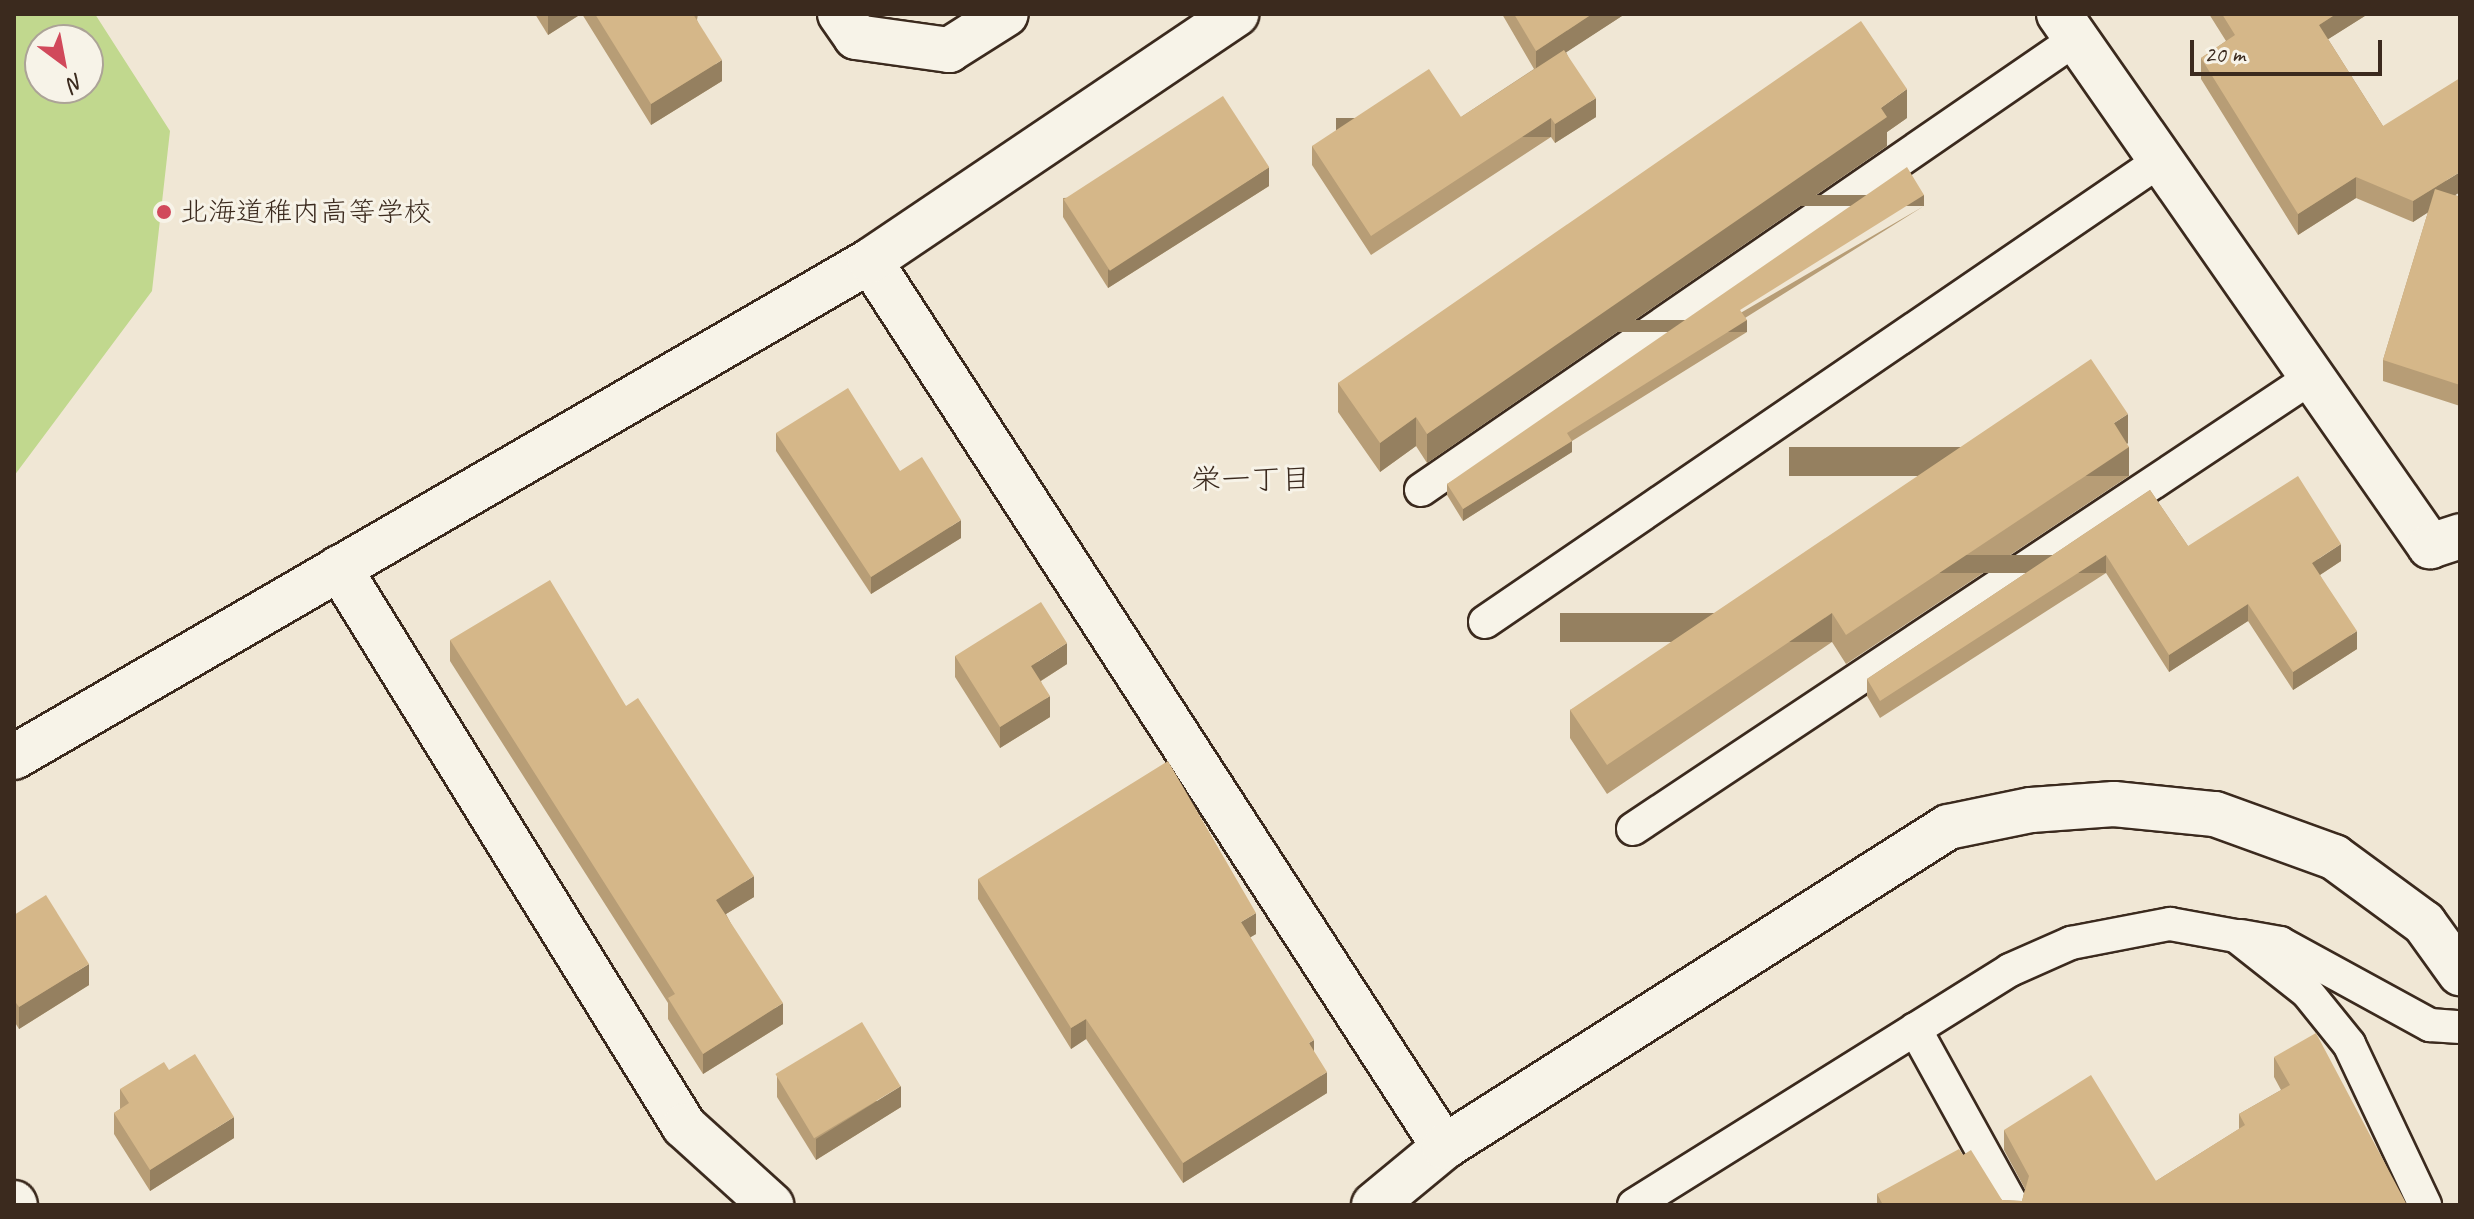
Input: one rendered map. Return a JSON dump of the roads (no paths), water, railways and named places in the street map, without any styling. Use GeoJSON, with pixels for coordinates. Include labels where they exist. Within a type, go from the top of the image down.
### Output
{"type":"FeatureCollection","features":[{"type":"Feature","properties":{"kind":"street"},"geometry":{"type":"LineString","coordinates":[[840,14],[856,37],[949,50],[1006,14]]}},
{"type":"Feature","properties":{"kind":"street"},"geometry":{"type":"LineString","coordinates":[[14,757],[870,261],[1236,14]]}},
{"type":"Feature","properties":{"kind":"street"},"geometry":{"type":"LineString","coordinates":[[2068,26],[2430,546],[2460,536]]}},
{"type":"Feature","properties":{"kind":"street"},"geometry":{"type":"LineString","coordinates":[[870,261],[1444,1147]]}},
{"type":"Feature","properties":{"kind":"street"},"geometry":{"type":"LineString","coordinates":[[339,568],[684,1126],[771,1205]]}},
{"type":"Feature","properties":{"kind":"street"},"geometry":{"type":"LineString","coordinates":[[1374,1205],[1444,1147],[1948,827],[2031,810],[2114,804],[2215,814],[2334,857],[2424,923],[2460,973]]}},
{"type":"Feature","properties":{"kind":"lane"},"geometry":{"type":"LineString","coordinates":[[1421,490],[2068,26]]}},
{"type":"Feature","properties":{"kind":"lane"},"geometry":{"type":"LineString","coordinates":[[1485,622],[2161,160]]}},
{"type":"Feature","properties":{"kind":"lane"},"geometry":{"type":"LineString","coordinates":[[1633,829],[2312,377]]}},
{"type":"Feature","properties":{"kind":"lane"},"geometry":{"type":"LineString","coordinates":[[1634,1205],[2010,970],[2071,943],[2170,924],[2280,943],[2430,1025],[2460,1027]]}},
{"type":"Feature","properties":{"kind":"lane"},"geometry":{"type":"LineString","coordinates":[[2236,936],[2307,992],[2349,1044],[2425,1205]]}},
{"type":"Feature","properties":{"kind":"lane"},"geometry":{"type":"LineString","coordinates":[[1915,1029],[2012,1205]]}},
{"type":"Feature","properties":{"kind":"place","name":"北海道稚内高等学校"},"geometry":{"type":"Point","coordinates":[164,212]}},
{"type":"Feature","properties":{"kind":"district","name":"栄一丁目"},"geometry":{"type":"Point","coordinates":[1251,479]}}]}
